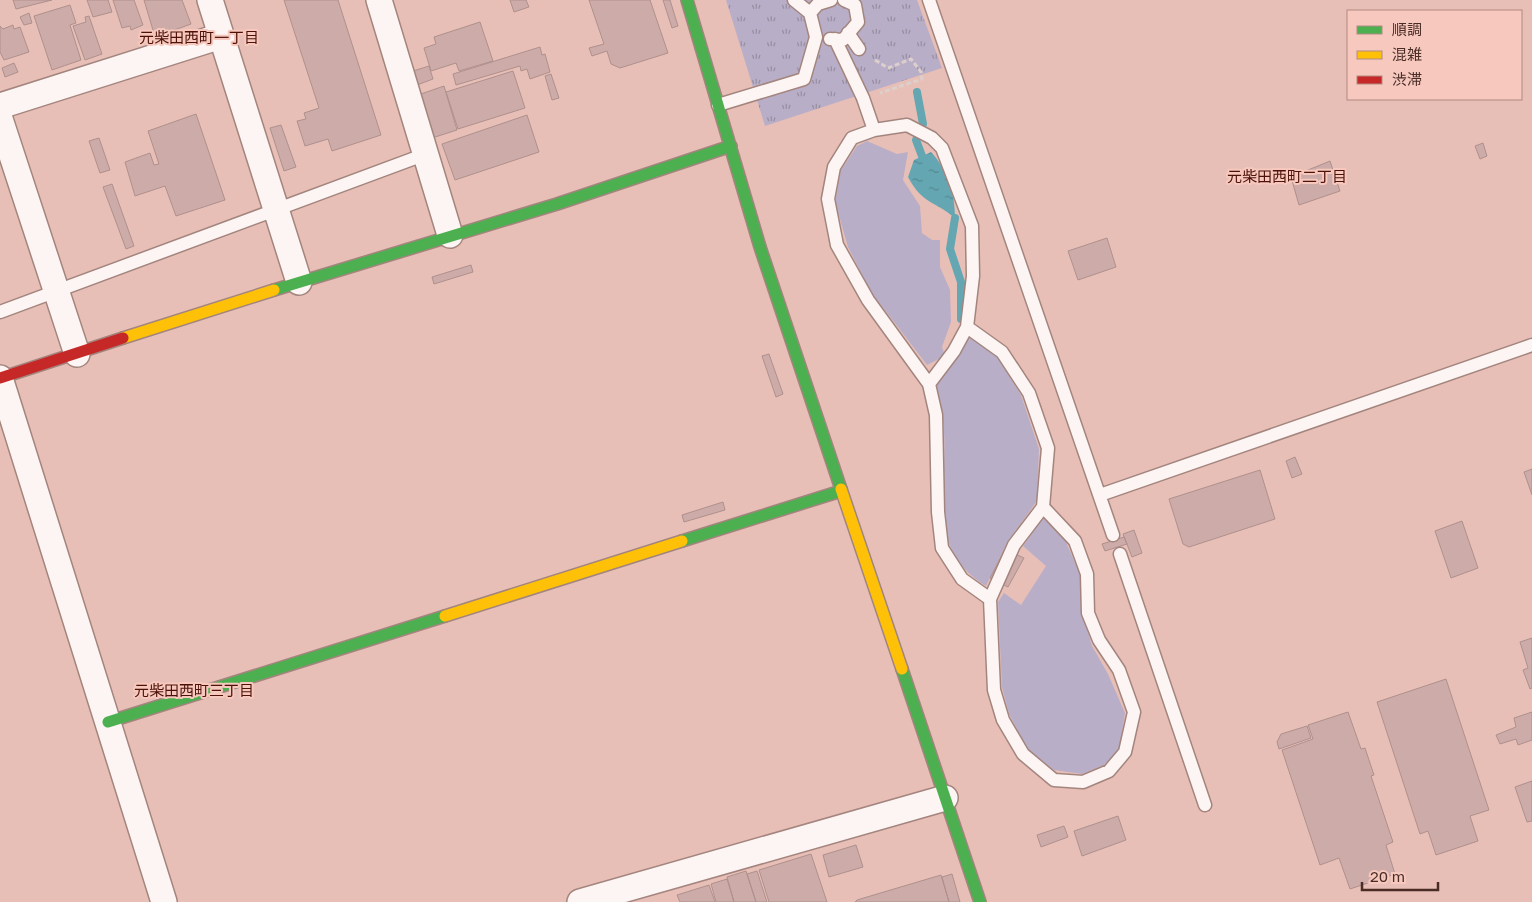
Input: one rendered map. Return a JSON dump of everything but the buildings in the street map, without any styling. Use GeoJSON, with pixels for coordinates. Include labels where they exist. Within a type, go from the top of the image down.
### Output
{"type":"FeatureCollection","features":[{"type":"Feature","properties":{"kind":"street"},"geometry":{"type":"LineString","coordinates":[[210,0],[299,282]]}},
{"type":"Feature","properties":{"kind":"street"},"geometry":{"type":"LineString","coordinates":[[379,0],[450,235]]}},
{"type":"Feature","properties":{"kind":"street"},"geometry":{"type":"LineString","coordinates":[[687,0],[731,146],[742,192],[980,902]]}},
{"type":"Feature","properties":{"kind":"street"},"geometry":{"type":"LineString","coordinates":[[0,106],[221,36]]}},
{"type":"Feature","properties":{"kind":"street"},"geometry":{"type":"LineString","coordinates":[[0,118],[77,354]]}},
{"type":"Feature","properties":{"kind":"street"},"geometry":{"type":"LineString","coordinates":[[164,902],[0,378],[299,282],[557,204],[731,146]]}},
{"type":"Feature","properties":{"kind":"street"},"geometry":{"type":"LineString","coordinates":[[108,722],[841,491]]}},
{"type":"Feature","properties":{"kind":"street"},"geometry":{"type":"LineString","coordinates":[[580,902],[944,798]]}},
{"type":"Feature","properties":{"kind":"lane"},"geometry":{"type":"LineString","coordinates":[[718,105],[804,79],[816,37],[810,13],[794,0]]}},
{"type":"Feature","properties":{"kind":"lane"},"geometry":{"type":"LineString","coordinates":[[810,13],[818,4],[831,0]]}},
{"type":"Feature","properties":{"kind":"lane"},"geometry":{"type":"LineString","coordinates":[[816,37],[843,40],[858,22],[855,6],[846,0]]}},
{"type":"Feature","properties":{"kind":"lane"},"geometry":{"type":"LineString","coordinates":[[929,0],[1113,535]]}},
{"type":"Feature","properties":{"kind":"lane"},"geometry":{"type":"LineString","coordinates":[[848,34],[859,49]]}},
{"type":"Feature","properties":{"kind":"lane"},"geometry":{"type":"LineString","coordinates":[[835,39],[863,98],[874,130]]}},
{"type":"Feature","properties":{"kind":"lane"},"geometry":{"type":"LineString","coordinates":[[929,384],[954,351],[967,327],[973,276],[972,226],[942,148],[932,138],[907,125],[874,130],[852,138],[834,167],[828,199],[837,245],[868,300],[929,384],[936,415],[938,512],[942,548],[962,579],[990,599]]}},
{"type":"Feature","properties":{"kind":"lane"},"geometry":{"type":"LineString","coordinates":[[0,312],[426,154]]}},
{"type":"Feature","properties":{"kind":"lane"},"geometry":{"type":"LineString","coordinates":[[967,327],[1002,352],[1029,393],[1048,448],[1043,507],[1014,545],[990,599],[994,690],[1003,720],[1023,754],[1054,780],[1082,782],[1109,771],[1125,752],[1134,712],[1119,670],[1099,640],[1088,613],[1087,574],[1075,541],[1043,507]]}},
{"type":"Feature","properties":{"kind":"lane"},"geometry":{"type":"LineString","coordinates":[[1100,495],[1532,345]]}},
{"type":"Feature","properties":{"kind":"lane"},"geometry":{"type":"LineString","coordinates":[[1120,554],[1205,805]]}},
{"type":"Feature","properties":{"kind":"path"},"geometry":{"type":"LineString","coordinates":[[859,49],[888,68],[911,59],[922,72],[922,79],[878,93]]}},
{"type":"Feature","properties":{"kind":"green space"},"geometry":{"type":"Polygon","coordinates":[[[726,0],[917,0],[942,68],[765,126],[726,0]]]}},
{"type":"Feature","properties":{"kind":"green space"},"geometry":{"type":"Polygon","coordinates":[[[867,141],[897,154],[908,152],[903,180],[920,206],[922,233],[932,240],[940,240],[940,267],[950,290],[951,322],[942,347],[945,356],[927,365],[871,292],[848,247],[835,202],[841,170],[857,146],[867,141]]]}},
{"type":"Feature","properties":{"kind":"green space"},"geometry":{"type":"Polygon","coordinates":[[[969,336],[996,355],[1021,395],[1039,449],[1037,501],[1008,541],[986,586],[967,571],[954,555],[947,537],[944,518],[944,434],[936,385],[969,336]]]}},
{"type":"Feature","properties":{"kind":"green space"},"geometry":{"type":"Polygon","coordinates":[[[1043,518],[1066,542],[1082,579],[1083,614],[1092,646],[1108,674],[1125,713],[1119,750],[1104,765],[1082,774],[1054,770],[1028,750],[1009,714],[1002,687],[998,602],[1004,593],[1021,605],[1046,566],[1023,546],[1043,518]]]}},
{"type":"Feature","properties":{"kind":"water"},"geometry":{"type":"Polygon","coordinates":[[[931,152],[946,174],[954,200],[955,218],[924,198],[908,177],[914,160],[931,152]]]}},
{"type":"Feature","properties":{"kind":"waterway"},"geometry":{"type":"LineString","coordinates":[[917,92],[923,124],[916,140],[922,156]]}},
{"type":"Feature","properties":{"kind":"waterway"},"geometry":{"type":"LineString","coordinates":[[955,218],[950,249],[961,282],[961,319]]}},
{"type":"Feature","properties":{"kind":"traffic: fast"},"geometry":{"type":"LineString","coordinates":[[687,0],[760,247],[841,489]]}},
{"type":"Feature","properties":{"kind":"traffic: fast"},"geometry":{"type":"LineString","coordinates":[[274,290],[557,204],[731,146]]}},
{"type":"Feature","properties":{"kind":"traffic: fast"},"geometry":{"type":"LineString","coordinates":[[682,541],[841,491]]}},
{"type":"Feature","properties":{"kind":"traffic: fast"},"geometry":{"type":"LineString","coordinates":[[108,722],[445,616]]}},
{"type":"Feature","properties":{"kind":"traffic: fast"},"geometry":{"type":"LineString","coordinates":[[902,669],[980,902]]}},
{"type":"Feature","properties":{"kind":"traffic: slow"},"geometry":{"type":"LineString","coordinates":[[123,338],[274,290]]}},
{"type":"Feature","properties":{"kind":"traffic: slow"},"geometry":{"type":"LineString","coordinates":[[841,489],[902,669]]}},
{"type":"Feature","properties":{"kind":"traffic: slow"},"geometry":{"type":"LineString","coordinates":[[445,616],[682,541]]}},
{"type":"Feature","properties":{"kind":"traffic: jam"},"geometry":{"type":"LineString","coordinates":[[0,378],[123,338]]}},
{"type":"Feature","properties":{"kind":"district","name":"元柴田西町一丁目"},"geometry":{"type":"Point","coordinates":[199,37]}},
{"type":"Feature","properties":{"kind":"district","name":"元柴田西町二丁目"},"geometry":{"type":"Point","coordinates":[1287,176]}},
{"type":"Feature","properties":{"kind":"district","name":"元柴田西町三丁目"},"geometry":{"type":"Point","coordinates":[194,690]}}]}
